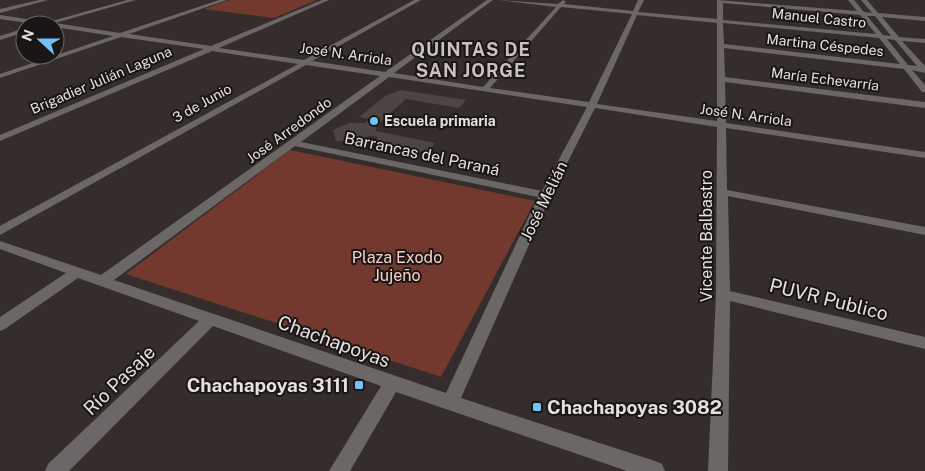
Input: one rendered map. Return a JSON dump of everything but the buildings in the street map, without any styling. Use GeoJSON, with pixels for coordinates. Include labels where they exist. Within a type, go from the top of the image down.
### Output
{"type":"FeatureCollection","features":[{"type":"Feature","properties":{"kind":"street"},"geometry":{"type":"LineString","coordinates":[[0,11],[45,0]]}},
{"type":"Feature","properties":{"kind":"street"},"geometry":{"type":"LineString","coordinates":[[65,19],[133,0]]}},
{"type":"Feature","properties":{"kind":"street"},"geometry":{"type":"LineString","coordinates":[[0,76],[224,0]]}},
{"type":"Feature","properties":{"kind":"street","name":"Brigadier Julián Laguna"},"geometry":{"type":"LineString","coordinates":[[0,138],[326,0]]}},
{"type":"Feature","properties":{"kind":"street","name":"3 de Junio"},"geometry":{"type":"LineString","coordinates":[[0,231],[418,0]]}},
{"type":"Feature","properties":{"kind":"street","name":"José Arredondo"},"geometry":{"type":"LineString","coordinates":[[103,281],[490,0]]}},
{"type":"Feature","properties":{"kind":"street","name":"Manuel Castro"},"geometry":{"type":"LineString","coordinates":[[501,0],[562,3],[635,13],[925,41]]}},
{"type":"Feature","properties":{"kind":"street","name":"José Melián"},"geometry":{"type":"LineString","coordinates":[[450,403],[545,195],[592,105],[641,0]]}},
{"type":"Feature","properties":{"kind":"street"},"geometry":{"type":"LineString","coordinates":[[851,0],[925,90]]}},
{"type":"Feature","properties":{"kind":"street"},"geometry":{"type":"LineString","coordinates":[[864,0],[924,69]]}},
{"type":"Feature","properties":{"kind":"street"},"geometry":{"type":"LineString","coordinates":[[720,1],[925,19]]}},
{"type":"Feature","properties":{"kind":"street","name":"Vicente Balbastro"},"geometry":{"type":"LineString","coordinates":[[718,471],[723,294],[723,126],[720,1]]}},
{"type":"Feature","properties":{"kind":"street"},"geometry":{"type":"LineString","coordinates":[[484,89],[562,3]]}},
{"type":"Feature","properties":{"kind":"street","name":"José N. Arriola"},"geometry":{"type":"LineString","coordinates":[[0,17],[15,19]]}},
{"type":"Feature","properties":{"kind":"street","name":"José N. Arriola"},"geometry":{"type":"LineString","coordinates":[[65,27],[925,155]]}},
{"type":"Feature","properties":{"kind":"street"},"geometry":{"type":"LineString","coordinates":[[0,38],[15,33]]}},
{"type":"Feature","properties":{"kind":"street","name":"Martina Céspedes"},"geometry":{"type":"LineString","coordinates":[[721,46],[924,69]]}},
{"type":"Feature","properties":{"kind":"street","name":"María Echevarría"},"geometry":{"type":"LineString","coordinates":[[721,78],[925,105]]}},
{"type":"Feature","properties":{"kind":"street","name":"Barrancas del Paraná"},"geometry":{"type":"LineString","coordinates":[[293,144],[545,195]]}},
{"type":"Feature","properties":{"kind":"street"},"geometry":{"type":"LineString","coordinates":[[722,192],[925,231]]}},
{"type":"Feature","properties":{"kind":"street","name":"Chachapoyas"},"geometry":{"type":"LineString","coordinates":[[0,246],[212,318],[450,403],[654,471]]}},
{"type":"Feature","properties":{"kind":"street"},"geometry":{"type":"LineString","coordinates":[[0,325],[77,272]]}},
{"type":"Feature","properties":{"kind":"street","name":"PUVR Publico"},"geometry":{"type":"LineString","coordinates":[[723,294],[925,343]]}},
{"type":"Feature","properties":{"kind":"street","name":"Río Pasaje"},"geometry":{"type":"LineString","coordinates":[[55,471],[212,318]]}},
{"type":"Feature","properties":{"kind":"street"},"geometry":{"type":"LineString","coordinates":[[339,471],[392,383]]}},
{"type":"Feature","properties":{"kind":"green space"},"geometry":{"type":"Polygon","coordinates":[[[230,0],[317,0],[274,18],[204,9],[230,0]]]}},
{"type":"Feature","properties":{"kind":"green space","name":"Plaza Exodo Jujeño"},"geometry":{"type":"Polygon","coordinates":[[[290,150],[535,201],[441,377],[126,274],[290,150]]]}},
{"type":"Feature","properties":{"kind":"place","name":"Escuela primaria"},"geometry":{"type":"Point","coordinates":[374,121]}},
{"type":"Feature","properties":{"kind":"place","name":"Chachapoyas 3111"},"geometry":{"type":"Point","coordinates":[359,385]}},
{"type":"Feature","properties":{"kind":"place","name":"Chachapoyas 3082"},"geometry":{"type":"Point","coordinates":[537,407]}},
{"type":"Feature","properties":{"kind":"district","name":"QUINTAS DE SAN JORGE"},"geometry":{"type":"Point","coordinates":[471,59]}}]}
